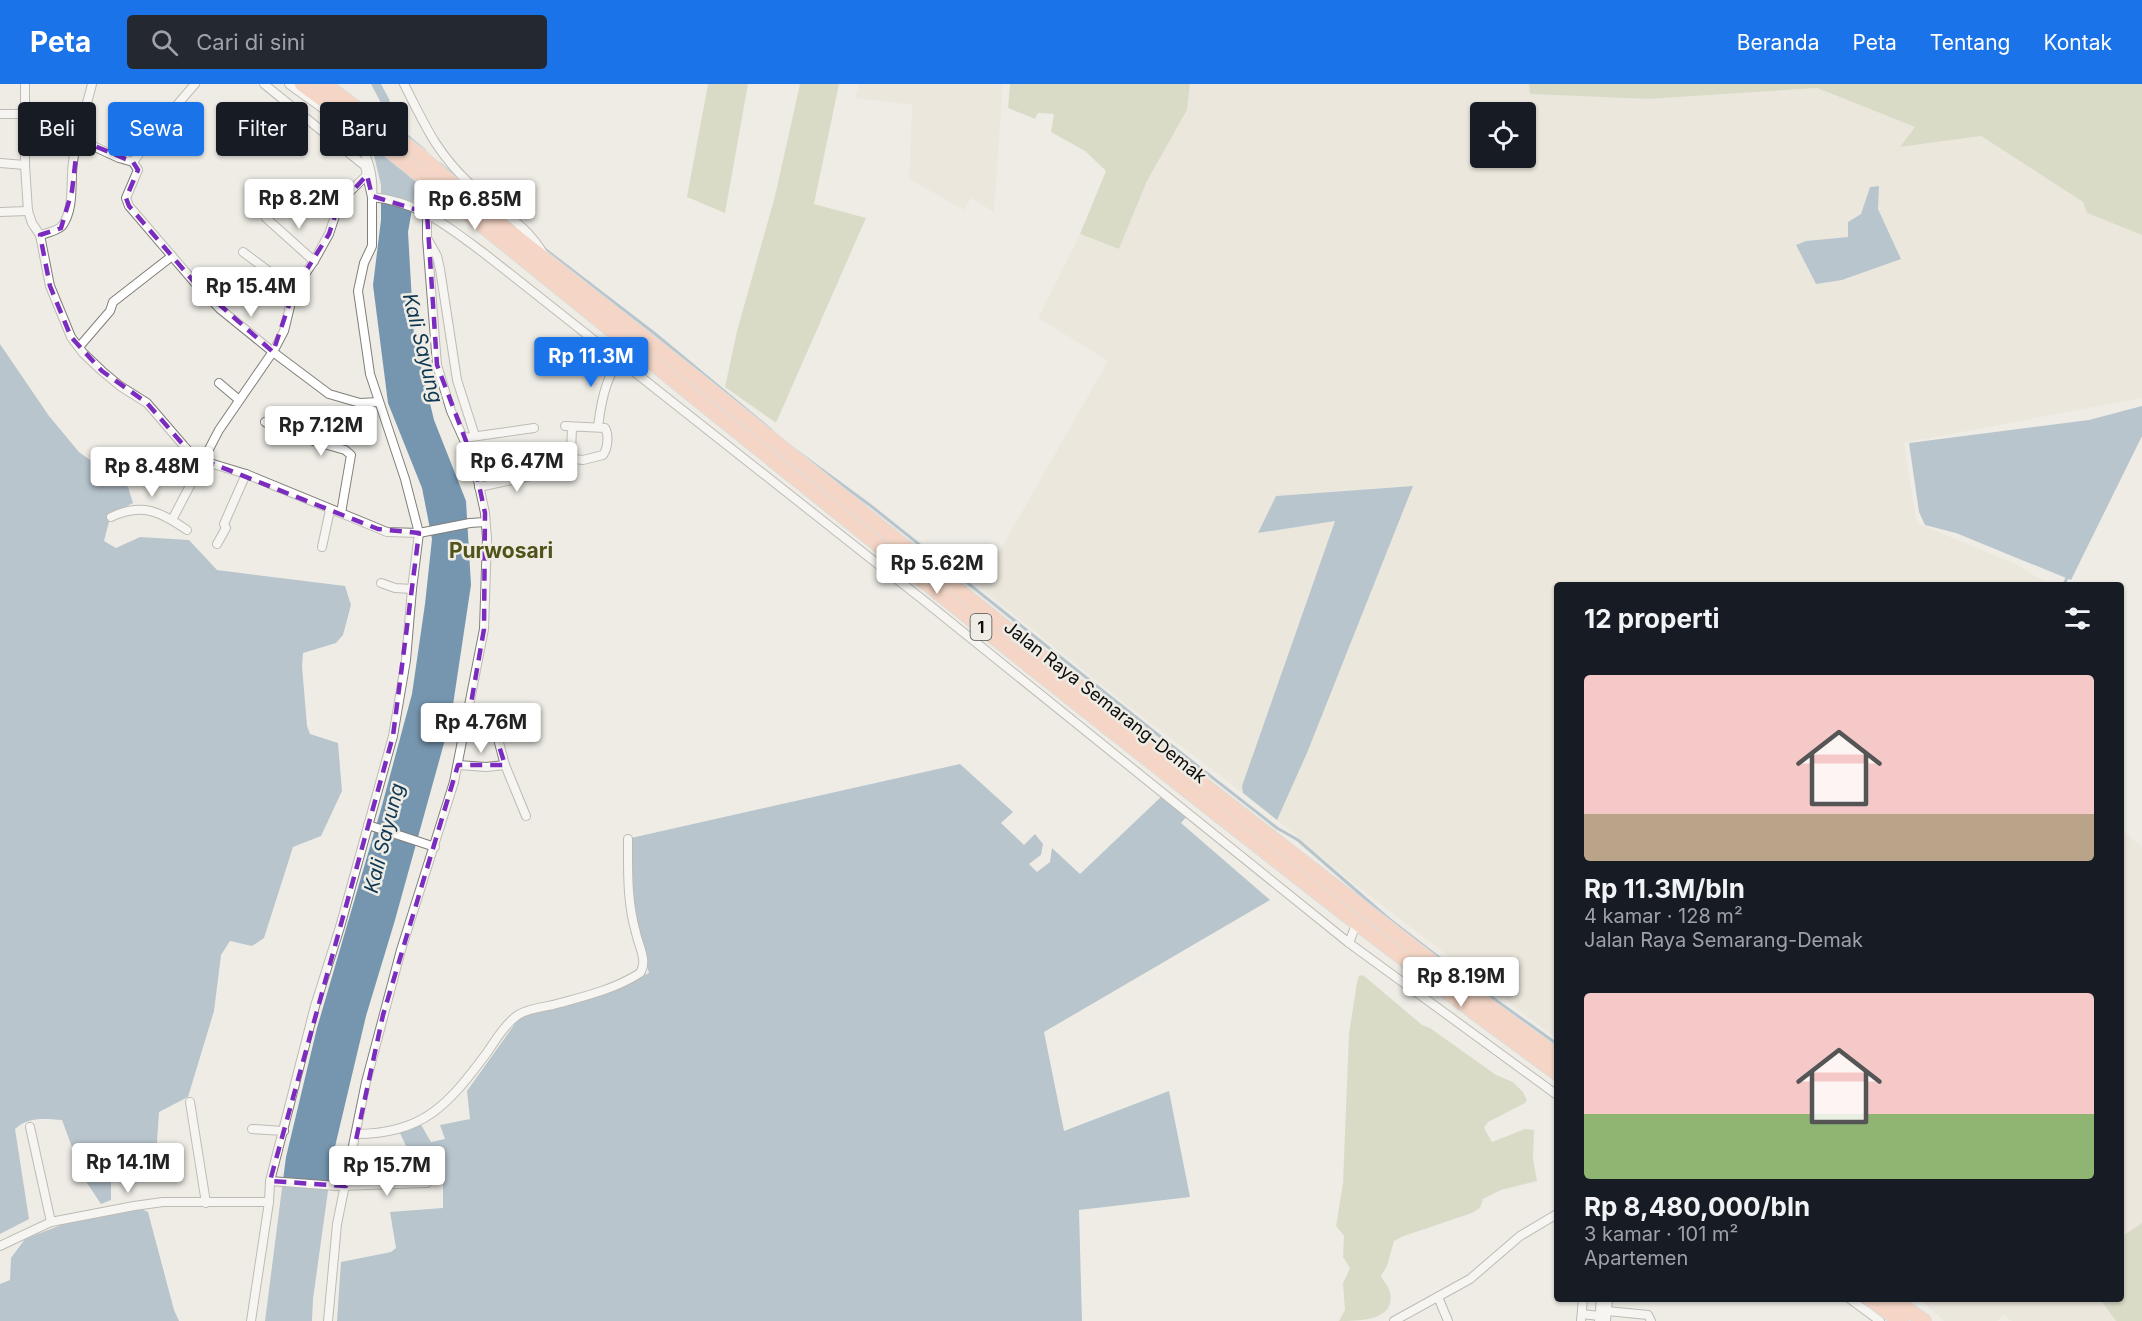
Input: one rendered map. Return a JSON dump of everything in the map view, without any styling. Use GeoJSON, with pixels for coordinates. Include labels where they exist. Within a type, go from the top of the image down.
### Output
{"type":"FeatureCollection","features":[{"type":"Feature","properties":{"kind":"highway","name":"1"},"geometry":{"type":"LineString","coordinates":[[324,84],[339,88]]}},
{"type":"Feature","properties":{"kind":"highway","name":"Jalan Raya Semarang-Demak"},"geometry":{"type":"LineString","coordinates":[[339,88],[360,111],[418,154],[486,213],[600,301],[1181,768],[1554,1054]]}},
{"type":"Feature","properties":{"kind":"highway","name":"Jalan Raya Semarang-Demak"},"geometry":{"type":"LineString","coordinates":[[293,90],[362,128],[414,170],[623,352],[855,528],[1482,1019],[1554,1071]]}},
{"type":"Feature","properties":{"kind":"highway"},"geometry":{"type":"LineString","coordinates":[[855,528],[864,514]]}},
{"type":"Feature","properties":{"kind":"highway"},"geometry":{"type":"LineString","coordinates":[[1874,1302],[1901,1321]]}},
{"type":"Feature","properties":{"kind":"highway"},"geometry":{"type":"LineString","coordinates":[[1897,1302],[1924,1321]]}},
{"type":"Feature","properties":{"kind":"street"},"geometry":{"type":"LineString","coordinates":[[24,102],[25,84]]}},
{"type":"Feature","properties":{"kind":"street"},"geometry":{"type":"LineString","coordinates":[[87,102],[92,84]]}},
{"type":"Feature","properties":{"kind":"street"},"geometry":{"type":"LineString","coordinates":[[133,162],[164,120],[195,84]]}},
{"type":"Feature","properties":{"kind":"street"},"geometry":{"type":"LineString","coordinates":[[251,1321],[269,1202],[270,1181],[315,1006],[370,825],[393,736],[406,660],[412,589],[423,532],[370,374],[358,291],[364,263],[372,246],[375,197],[364,151],[342,123],[293,90],[264,84]]}},
{"type":"Feature","properties":{"kind":"street"},"geometry":{"type":"LineString","coordinates":[[405,84],[441,153],[471,186],[530,235],[547,261]]}},
{"type":"Feature","properties":{"kind":"street"},"geometry":{"type":"LineString","coordinates":[[293,90],[370,172]]}},
{"type":"Feature","properties":{"kind":"street"},"geometry":{"type":"LineString","coordinates":[[0,114],[18,114]]}},
{"type":"Feature","properties":{"kind":"street"},"geometry":{"type":"LineString","coordinates":[[96,147],[133,162],[138,170],[126,198],[129,206],[220,309],[329,394],[360,403],[379,402]]}},
{"type":"Feature","properties":{"kind":"street"},"geometry":{"type":"LineString","coordinates":[[25,156],[28,211],[40,235],[50,286],[71,337],[102,371],[147,403],[193,456],[246,474],[387,532],[423,532],[485,522]]}},
{"type":"Feature","properties":{"kind":"street"},"geometry":{"type":"LineString","coordinates":[[40,235],[62,225],[72,191],[74,156]]}},
{"type":"Feature","properties":{"kind":"street"},"geometry":{"type":"LineString","coordinates":[[0,163],[25,165]]}},
{"type":"Feature","properties":{"kind":"street"},"geometry":{"type":"LineString","coordinates":[[172,520],[219,430],[238,399],[251,385],[273,352],[284,331],[294,290],[329,234],[341,202],[370,172]]}},
{"type":"Feature","properties":{"kind":"street"},"geometry":{"type":"LineString","coordinates":[[328,1321],[342,1186],[389,993],[458,765],[484,629],[487,538],[479,487],[474,462],[451,411],[437,366],[427,213],[439,193]]}},
{"type":"Feature","properties":{"kind":"street"},"geometry":{"type":"LineString","coordinates":[[375,197],[415,207],[427,213],[623,352],[1349,943],[1554,1093]]}},
{"type":"Feature","properties":{"kind":"street"},"geometry":{"type":"LineString","coordinates":[[0,212],[28,211]]}},
{"type":"Feature","properties":{"kind":"street"},"geometry":{"type":"LineString","coordinates":[[266,218],[314,261]]}},
{"type":"Feature","properties":{"kind":"street"},"geometry":{"type":"LineString","coordinates":[[427,238],[437,256],[457,380],[475,436]]}},
{"type":"Feature","properties":{"kind":"street"},"geometry":{"type":"LineString","coordinates":[[243,252],[294,290]]}},
{"type":"Feature","properties":{"kind":"street"},"geometry":{"type":"LineString","coordinates":[[79,347],[110,311],[113,302],[172,256]]}},
{"type":"Feature","properties":{"kind":"street"},"geometry":{"type":"LineString","coordinates":[[598,427],[603,394],[623,352]]}},
{"type":"Feature","properties":{"kind":"street"},"geometry":{"type":"LineString","coordinates":[[219,383],[238,399]]}},
{"type":"Feature","properties":{"kind":"street"},"geometry":{"type":"LineString","coordinates":[[266,422],[279,430],[345,450],[351,455],[341,513]]}},
{"type":"Feature","properties":{"kind":"street"},"geometry":{"type":"LineString","coordinates":[[568,426],[598,427],[605,428],[607,431],[605,452],[598,457],[576,461],[571,453],[568,426]]}},
{"type":"Feature","properties":{"kind":"street"},"geometry":{"type":"LineString","coordinates":[[464,438],[534,428]]}},
{"type":"Feature","properties":{"kind":"street"},"geometry":{"type":"LineString","coordinates":[[479,487],[550,472]]}},
{"type":"Feature","properties":{"kind":"street"},"geometry":{"type":"LineString","coordinates":[[217,544],[226,528],[224,524],[246,474]]}},
{"type":"Feature","properties":{"kind":"street"},"geometry":{"type":"LineString","coordinates":[[111,516],[129,510],[142,509],[160,513],[187,530]]}},
{"type":"Feature","properties":{"kind":"street"},"geometry":{"type":"LineString","coordinates":[[322,547],[330,510]]}},
{"type":"Feature","properties":{"kind":"street"},"geometry":{"type":"LineString","coordinates":[[381,583],[395,588],[412,589]]}},
{"type":"Feature","properties":{"kind":"street"},"geometry":{"type":"LineString","coordinates":[[468,715],[491,720],[499,739],[505,765],[526,816]]}},
{"type":"Feature","properties":{"kind":"street"},"geometry":{"type":"LineString","coordinates":[[458,765],[486,767],[505,765]]}},
{"type":"Feature","properties":{"kind":"street"},"geometry":{"type":"LineString","coordinates":[[370,825],[434,846]]}},
{"type":"Feature","properties":{"kind":"street"},"geometry":{"type":"LineString","coordinates":[[356,1134],[381,1134],[412,1125],[431,1114],[450,1100],[502,1031],[520,1014],[594,994],[640,973],[644,962],[629,897],[628,839]]}},
{"type":"Feature","properties":{"kind":"street"},"geometry":{"type":"LineString","coordinates":[[1349,943],[1357,922]]}},
{"type":"Feature","properties":{"kind":"street"},"geometry":{"type":"LineString","coordinates":[[190,1102],[206,1203]]}},
{"type":"Feature","properties":{"kind":"street"},"geometry":{"type":"LineString","coordinates":[[30,1127],[51,1222]]}},
{"type":"Feature","properties":{"kind":"street"},"geometry":{"type":"LineString","coordinates":[[252,1129],[284,1131]]}},
{"type":"Feature","properties":{"kind":"street"},"geometry":{"type":"LineString","coordinates":[[270,1181],[342,1186],[427,1183]]}},
{"type":"Feature","properties":{"kind":"street"},"geometry":{"type":"LineString","coordinates":[[0,1246],[51,1222],[163,1202],[269,1202]]}},
{"type":"Feature","properties":{"kind":"street"},"geometry":{"type":"LineString","coordinates":[[1394,1321],[1470,1280],[1520,1236],[1554,1216]]}},
{"type":"Feature","properties":{"kind":"street"},"geometry":{"type":"LineString","coordinates":[[1438,1297],[1448,1321]]}},
{"type":"Feature","properties":{"kind":"street"},"geometry":{"type":"LineString","coordinates":[[1600,1302],[1601,1317]]}},
{"type":"Feature","properties":{"kind":"street"},"geometry":{"type":"LineString","coordinates":[[1601,1317],[1607,1302]]}},
{"type":"Feature","properties":{"kind":"street"},"geometry":{"type":"LineString","coordinates":[[1854,1302],[1880,1321]]}},
{"type":"Feature","properties":{"kind":"street"},"geometry":{"type":"LineString","coordinates":[[1582,1316],[1648,1315],[1651,1321]]}},
{"type":"Feature","properties":{"kind":"highlighted area"},"geometry":{"type":"Polygon","coordinates":[[[78,139],[133,162],[138,170],[126,198],[129,206],[195,283],[273,352],[294,290],[329,234],[338,207],[367,175],[372,196],[427,213],[437,365],[474,462],[485,513],[484,629],[469,715],[491,720],[505,765],[458,765],[383,1015],[346,1186],[270,1181],[393,736],[419,533],[378,529],[193,456],[147,403],[102,371],[71,337],[50,286],[40,235],[61,228],[72,191],[78,139]]]}},
{"type":"Feature","properties":{"kind":"shaded area"},"geometry":{"type":"Polygon","coordinates":[[[859,84],[1003,84],[994,212],[971,198],[964,210],[909,179],[912,105],[855,98],[859,84]]]}},
{"type":"Feature","properties":{"kind":"shaded area"},"geometry":{"type":"Polygon","coordinates":[[[1190,84],[1529,84],[1530,94],[1648,99],[1817,88],[1915,127],[1901,147],[1980,136],[2083,202],[2087,213],[2142,235],[2142,398],[1904,443],[1917,523],[2016,564],[2045,582],[1554,582],[1554,1037],[1349,880],[1277,820],[1307,753],[1413,486],[1276,496],[1259,533],[1335,521],[1242,786],[1243,793],[1123,702],[979,587],[1108,361],[1038,318],[1080,234],[1119,249],[1147,181],[1187,110],[1190,84]],[[1878,186],[1870,187],[1861,214],[1848,222],[1849,237],[1806,241],[1796,245],[1816,284],[1842,280],[1901,259],[1878,209],[1878,186]]]}},
{"type":"Feature","properties":{"kind":"shaded area"},"geometry":{"type":"Polygon","coordinates":[[[2124,832],[2142,847],[2142,1223],[2124,1235],[2124,832]]]}},
{"type":"Feature","properties":{"kind":"shaded area"},"geometry":{"type":"Polygon","coordinates":[[[1922,1302],[2102,1302],[2116,1321],[2012,1321],[2003,1315],[1997,1321],[1944,1321],[1922,1302]]]}},
{"type":"Feature","properties":{"kind":"green space"},"geometry":{"type":"Polygon","coordinates":[[[708,84],[748,84],[725,213],[687,197],[708,84]]]}},
{"type":"Feature","properties":{"kind":"green space"},"geometry":{"type":"Polygon","coordinates":[[[800,84],[839,84],[814,204],[866,218],[776,423],[725,387],[737,331],[775,196],[800,84]]]}},
{"type":"Feature","properties":{"kind":"green space"},"geometry":{"type":"Polygon","coordinates":[[[1010,84],[1190,84],[1187,110],[1147,181],[1119,249],[1080,234],[1106,171],[1085,151],[1051,132],[1054,114],[1038,113],[1035,119],[1008,108],[1010,84]]]}},
{"type":"Feature","properties":{"kind":"green space"},"geometry":{"type":"Polygon","coordinates":[[[1529,84],[2142,84],[2142,235],[2087,213],[2083,202],[1981,136],[1900,147],[1915,127],[1817,88],[1648,99],[1530,94],[1529,84]]]}},
{"type":"Feature","properties":{"kind":"green space"},"geometry":{"type":"Polygon","coordinates":[[[1363,975],[1422,1025],[1430,1028],[1496,1075],[1513,1082],[1523,1092],[1527,1100],[1525,1103],[1488,1122],[1484,1128],[1492,1142],[1525,1129],[1534,1130],[1533,1159],[1537,1181],[1501,1190],[1483,1199],[1480,1208],[1472,1213],[1394,1241],[1387,1266],[1381,1276],[1390,1292],[1388,1309],[1375,1317],[1357,1321],[1339,1321],[1345,1310],[1343,1283],[1350,1268],[1343,1257],[1344,1236],[1336,1226],[1343,1183],[1349,1034],[1357,982],[1359,976],[1363,975]]]}},
{"type":"Feature","properties":{"kind":"green space"},"geometry":{"type":"Polygon","coordinates":[[[2142,1223],[2142,1321],[2116,1321],[2102,1302],[2124,1302],[2124,1235],[2142,1223]]]}},
{"type":"Feature","properties":{"kind":"water"},"geometry":{"type":"Polygon","coordinates":[[[374,156],[384,156],[417,181],[408,232],[414,337],[434,420],[466,501],[471,585],[451,718],[366,1016],[333,1155],[312,1321],[265,1321],[286,1157],[317,1028],[412,694],[432,539],[422,488],[388,403],[373,285],[381,220],[381,185],[374,156]]]}},
{"type":"Feature","properties":{"kind":"water"},"geometry":{"type":"Polygon","coordinates":[[[1879,186],[1878,209],[1901,259],[1842,280],[1816,284],[1796,245],[1806,241],[1848,237],[1848,222],[1861,214],[1870,187],[1879,186]]]}},
{"type":"Feature","properties":{"kind":"water"},"geometry":{"type":"Polygon","coordinates":[[[0,344],[49,416],[79,452],[128,487],[133,503],[111,514],[104,541],[116,548],[140,537],[189,540],[217,570],[345,586],[351,605],[343,635],[336,643],[303,653],[302,666],[307,726],[310,734],[338,743],[342,791],[321,836],[293,847],[264,938],[252,946],[230,941],[221,955],[214,1011],[188,1097],[159,1112],[156,1156],[124,1163],[111,1180],[111,1200],[101,1204],[83,1177],[62,1120],[37,1119],[20,1125],[15,1129],[29,1219],[0,1234],[0,344]]]}},
{"type":"Feature","properties":{"kind":"water"},"geometry":{"type":"Polygon","coordinates":[[[2142,406],[2142,436],[2071,580],[1956,533],[1925,525],[1919,512],[1909,443],[2089,420],[2142,406]]]}},
{"type":"Feature","properties":{"kind":"water"},"geometry":{"type":"Polygon","coordinates":[[[1413,486],[1307,753],[1277,820],[1243,793],[1242,786],[1335,521],[1258,533],[1276,496],[1413,486]]]}},
{"type":"Feature","properties":{"kind":"water"},"geometry":{"type":"Polygon","coordinates":[[[960,764],[1013,812],[1001,823],[1024,845],[1035,834],[1043,844],[1041,855],[1029,864],[1037,872],[1050,862],[1052,848],[1080,874],[1162,796],[1187,816],[1181,823],[1270,900],[1044,1032],[1064,1131],[1169,1091],[1190,1197],[1079,1210],[1082,1321],[337,1321],[341,1262],[391,1252],[396,1248],[390,1212],[443,1208],[443,1164],[414,1163],[399,1131],[420,1123],[431,1142],[445,1139],[440,1125],[470,1119],[467,1091],[519,1018],[581,998],[591,999],[597,994],[649,973],[636,929],[630,886],[631,838],[960,764]]]}},
{"type":"Feature","properties":{"kind":"water"},"geometry":{"type":"Polygon","coordinates":[[[139,1208],[148,1212],[174,1310],[179,1321],[0,1321],[0,1284],[10,1280],[11,1258],[25,1239],[74,1220],[139,1208]]]}},
{"type":"Feature","properties":{"kind":"waterway","name":"Kali Sayung"},"geometry":{"type":"LineString","coordinates":[[376,84],[385,102]]}},
{"type":"Feature","properties":{"kind":"waterway"},"geometry":{"type":"LineString","coordinates":[[408,137],[424,150]]}},
{"type":"Feature","properties":{"kind":"waterway"},"geometry":{"type":"LineString","coordinates":[[440,164],[508,222]]}},
{"type":"Feature","properties":{"kind":"waterway"},"geometry":{"type":"LineString","coordinates":[[542,247],[654,333],[771,430]]}},
{"type":"Feature","properties":{"kind":"waterway"},"geometry":{"type":"LineString","coordinates":[[795,450],[871,506],[1277,828],[1298,840],[1389,919],[1473,984],[1554,1042]]}},
{"type":"Feature","properties":{"kind":"waterway"},"geometry":{"type":"LineString","coordinates":[[2065,582],[2068,575]]}},
{"type":"Feature","properties":{"kind":"district","name":"Purwosari"},"geometry":{"type":"Point","coordinates":[501,551]}}]}
